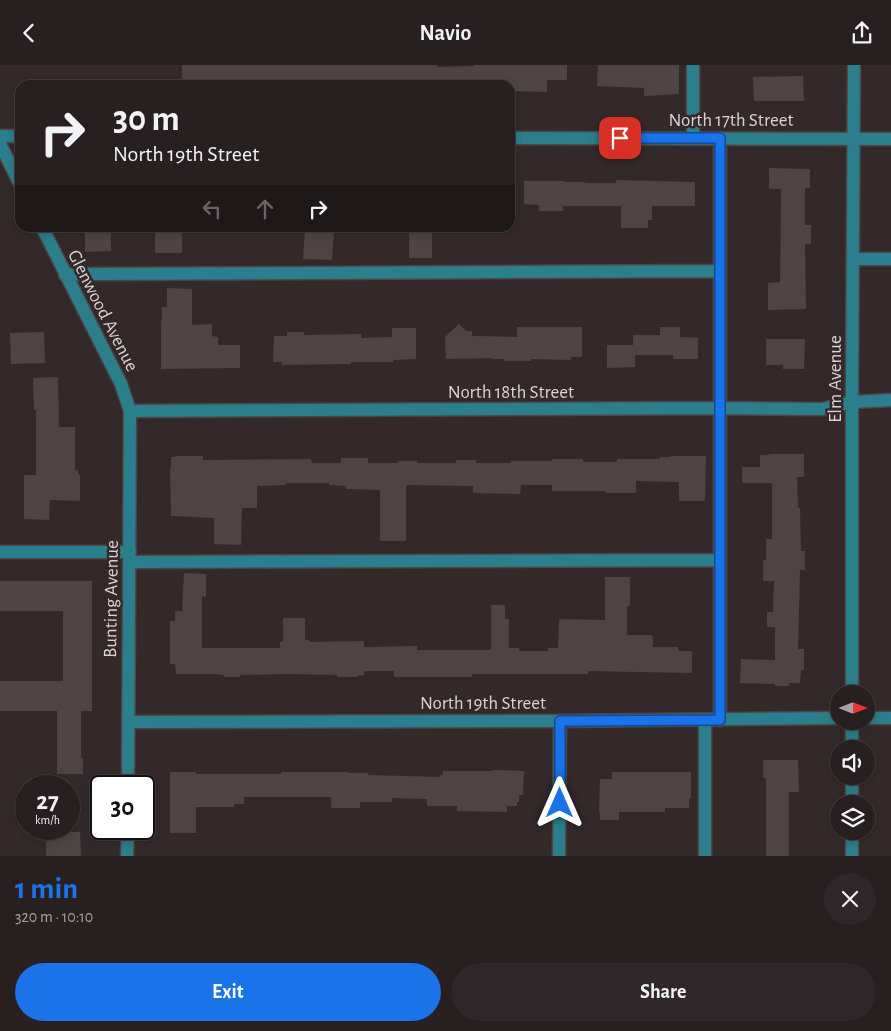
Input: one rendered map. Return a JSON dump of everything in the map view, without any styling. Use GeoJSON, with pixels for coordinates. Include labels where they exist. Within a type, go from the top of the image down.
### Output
{"type":"FeatureCollection","features":[{"type":"Feature","properties":{"kind":"street"},"geometry":{"type":"LineString","coordinates":[[693,138],[694,65]]}},
{"type":"Feature","properties":{"kind":"street","name":"Elm Avenue"},"geometry":{"type":"LineString","coordinates":[[852,685],[854,65]]}},
{"type":"Feature","properties":{"kind":"street"},"geometry":{"type":"LineString","coordinates":[[0,136],[15,136]]}},
{"type":"Feature","properties":{"kind":"street","name":"North 17th Street"},"geometry":{"type":"LineString","coordinates":[[515,138],[891,139]]}},
{"type":"Feature","properties":{"kind":"street"},"geometry":{"type":"LineString","coordinates":[[720,138],[720,720]]}},
{"type":"Feature","properties":{"kind":"street"},"geometry":{"type":"LineString","coordinates":[[0,144],[15,174]]}},
{"type":"Feature","properties":{"kind":"street","name":"Glenwood Avenue"},"geometry":{"type":"LineString","coordinates":[[44,232],[121,384],[130,411]]}},
{"type":"Feature","properties":{"kind":"street"},"geometry":{"type":"LineString","coordinates":[[853,259],[891,259]]}},
{"type":"Feature","properties":{"kind":"street"},"geometry":{"type":"LineString","coordinates":[[65,275],[106,273],[720,271]]}},
{"type":"Feature","properties":{"kind":"street","name":"North 18th Street"},"geometry":{"type":"LineString","coordinates":[[130,411],[822,409],[852,402],[891,401]]}},
{"type":"Feature","properties":{"kind":"street","name":"Bunting Avenue"},"geometry":{"type":"LineString","coordinates":[[128,775],[130,411]]}},
{"type":"Feature","properties":{"kind":"street"},"geometry":{"type":"LineString","coordinates":[[0,552],[130,557],[720,560]]}},
{"type":"Feature","properties":{"kind":"street","name":"North 19th Street"},"geometry":{"type":"LineString","coordinates":[[128,722],[830,718]]}},
{"type":"Feature","properties":{"kind":"street"},"geometry":{"type":"LineString","coordinates":[[875,718],[891,718]]}},
{"type":"Feature","properties":{"kind":"street"},"geometry":{"type":"LineString","coordinates":[[705,720],[705,856]]}},
{"type":"Feature","properties":{"kind":"street"},"geometry":{"type":"LineString","coordinates":[[559,856],[560,721]]}},
{"type":"Feature","properties":{"kind":"street"},"geometry":{"type":"LineString","coordinates":[[128,840],[128,856]]}},
{"type":"Feature","properties":{"kind":"street"},"geometry":{"type":"LineString","coordinates":[[852,840],[852,856]]}},
{"type":"Feature","properties":{"kind":"building"},"geometry":{"type":"Polygon","coordinates":[[[182,65],[437,65],[437,67],[567,65],[567,80],[547,80],[547,92],[515,91],[515,80],[182,80],[182,65]]]}},
{"type":"Feature","properties":{"kind":"building"},"geometry":{"type":"Polygon","coordinates":[[[598,65],[679,65],[679,94],[644,96],[644,88],[597,86],[598,65]]]}},
{"type":"Feature","properties":{"kind":"building"},"geometry":{"type":"Polygon","coordinates":[[[803,76],[804,101],[754,101],[753,77],[803,76]]]}},
{"type":"Feature","properties":{"kind":"building"},"geometry":{"type":"Polygon","coordinates":[[[769,168],[810,169],[810,188],[805,188],[805,225],[811,225],[811,244],[805,244],[806,309],[768,310],[768,283],[780,282],[781,203],[781,189],[769,189],[769,168]]]}},
{"type":"Feature","properties":{"kind":"building"},"geometry":{"type":"Polygon","coordinates":[[[616,180],[695,182],[695,206],[652,206],[652,220],[648,220],[648,228],[621,228],[621,206],[563,206],[563,211],[539,211],[539,205],[524,204],[524,181],[616,183],[616,180]]]}},
{"type":"Feature","properties":{"kind":"building"},"geometry":{"type":"Polygon","coordinates":[[[85,232],[111,232],[111,251],[85,252],[85,232]]]}},
{"type":"Feature","properties":{"kind":"building"},"geometry":{"type":"Polygon","coordinates":[[[155,232],[182,232],[182,253],[155,253],[155,232]]]}},
{"type":"Feature","properties":{"kind":"building"},"geometry":{"type":"Polygon","coordinates":[[[305,232],[334,232],[332,260],[303,259],[305,232]]]}},
{"type":"Feature","properties":{"kind":"building"},"geometry":{"type":"Polygon","coordinates":[[[409,232],[432,232],[432,258],[409,258],[409,232]]]}},
{"type":"Feature","properties":{"kind":"building"},"geometry":{"type":"Polygon","coordinates":[[[167,288],[192,289],[192,325],[212,324],[212,336],[218,337],[218,345],[240,345],[240,368],[161,369],[162,307],[167,307],[167,288]]]}},
{"type":"Feature","properties":{"kind":"building"},"geometry":{"type":"Polygon","coordinates":[[[459,324],[466,331],[472,331],[472,336],[517,337],[517,327],[582,327],[582,357],[571,357],[571,360],[531,359],[531,361],[504,361],[504,359],[492,358],[446,359],[445,337],[459,324]]]}},
{"type":"Feature","properties":{"kind":"building"},"geometry":{"type":"Polygon","coordinates":[[[660,327],[680,327],[680,337],[698,338],[698,359],[673,359],[673,355],[635,355],[635,367],[607,368],[607,345],[633,345],[633,335],[660,335],[660,327]]]}},
{"type":"Feature","properties":{"kind":"building"},"geometry":{"type":"Polygon","coordinates":[[[392,328],[416,328],[416,359],[393,360],[393,362],[351,362],[351,364],[282,365],[282,362],[273,362],[274,336],[287,336],[287,332],[304,332],[304,335],[361,334],[361,338],[392,337],[392,328]]]}},
{"type":"Feature","properties":{"kind":"building"},"geometry":{"type":"Polygon","coordinates":[[[44,332],[45,363],[11,364],[10,333],[44,332]]]}},
{"type":"Feature","properties":{"kind":"building"},"geometry":{"type":"Polygon","coordinates":[[[766,339],[805,339],[804,369],[783,369],[783,365],[766,365],[766,339]]]}},
{"type":"Feature","properties":{"kind":"building"},"geometry":{"type":"Polygon","coordinates":[[[58,377],[59,427],[75,427],[75,470],[78,470],[78,475],[80,475],[80,501],[50,500],[49,520],[24,519],[24,475],[36,475],[36,410],[34,410],[33,378],[58,377]]]}},
{"type":"Feature","properties":{"kind":"building"},"geometry":{"type":"Polygon","coordinates":[[[804,454],[804,477],[797,477],[801,551],[805,551],[805,570],[800,570],[798,649],[804,649],[804,670],[801,670],[800,683],[789,683],[789,686],[740,683],[741,659],[775,660],[775,627],[767,627],[767,612],[773,612],[774,581],[763,581],[766,539],[772,539],[772,483],[742,483],[742,467],[760,467],[760,455],[804,454]]]}},
{"type":"Feature","properties":{"kind":"building"},"geometry":{"type":"Polygon","coordinates":[[[203,456],[203,460],[311,459],[312,463],[341,463],[341,458],[368,458],[368,463],[417,461],[417,463],[456,463],[456,460],[476,460],[476,463],[511,463],[511,461],[552,461],[552,459],[583,459],[583,462],[617,462],[617,459],[706,456],[705,501],[679,501],[679,482],[636,481],[636,493],[552,491],[552,485],[521,485],[520,494],[473,493],[473,486],[406,485],[406,541],[380,541],[380,490],[346,489],[346,486],[329,485],[329,483],[286,483],[286,485],[257,486],[257,508],[242,508],[241,545],[214,544],[214,518],[171,516],[170,467],[171,457],[203,456]]]}},
{"type":"Feature","properties":{"kind":"building"},"geometry":{"type":"Polygon","coordinates":[[[184,573],[206,574],[206,597],[202,596],[202,648],[280,648],[280,642],[283,642],[283,618],[305,618],[305,640],[309,640],[309,642],[364,641],[364,647],[417,646],[417,650],[491,650],[491,605],[505,605],[505,619],[509,619],[509,648],[519,648],[519,651],[548,651],[548,648],[558,648],[559,619],[605,620],[605,577],[630,577],[627,635],[652,635],[653,647],[678,647],[678,651],[692,651],[692,673],[588,671],[588,674],[472,674],[472,677],[394,677],[394,671],[365,671],[364,675],[357,677],[290,674],[224,677],[224,675],[213,674],[176,674],[175,664],[170,664],[170,621],[175,621],[175,611],[182,611],[184,573]]]}},
{"type":"Feature","properties":{"kind":"building"},"geometry":{"type":"Polygon","coordinates":[[[0,581],[92,581],[92,711],[81,711],[83,774],[57,774],[57,711],[0,711],[0,681],[63,681],[63,611],[0,611],[0,581]]]}},
{"type":"Feature","properties":{"kind":"building"},"geometry":{"type":"Polygon","coordinates":[[[763,760],[798,760],[799,792],[789,792],[789,856],[766,856],[766,778],[763,778],[763,760]]]}},
{"type":"Feature","properties":{"kind":"building"},"geometry":{"type":"Polygon","coordinates":[[[443,771],[524,771],[523,795],[519,795],[517,806],[507,806],[507,812],[457,811],[457,806],[427,806],[427,799],[392,798],[392,802],[360,802],[360,808],[331,808],[331,797],[244,797],[244,804],[234,804],[234,807],[196,807],[196,833],[170,833],[170,772],[196,772],[196,774],[281,774],[281,772],[348,772],[368,773],[368,775],[440,777],[440,775],[443,775],[443,771]]]}},
{"type":"Feature","properties":{"kind":"building"},"geometry":{"type":"Polygon","coordinates":[[[612,772],[691,772],[689,808],[665,808],[665,812],[620,812],[619,820],[600,820],[600,779],[612,779],[612,772]]]}},
{"type":"Feature","properties":{"kind":"building"},"geometry":{"type":"Polygon","coordinates":[[[80,832],[81,856],[46,856],[47,841],[80,840],[80,832]]]}},
{"type":"Feature","properties":{"kind":"route"},"geometry":{"type":"LineString","coordinates":[[560,803],[560,721],[720,720],[720,138],[620,138]]}}]}
